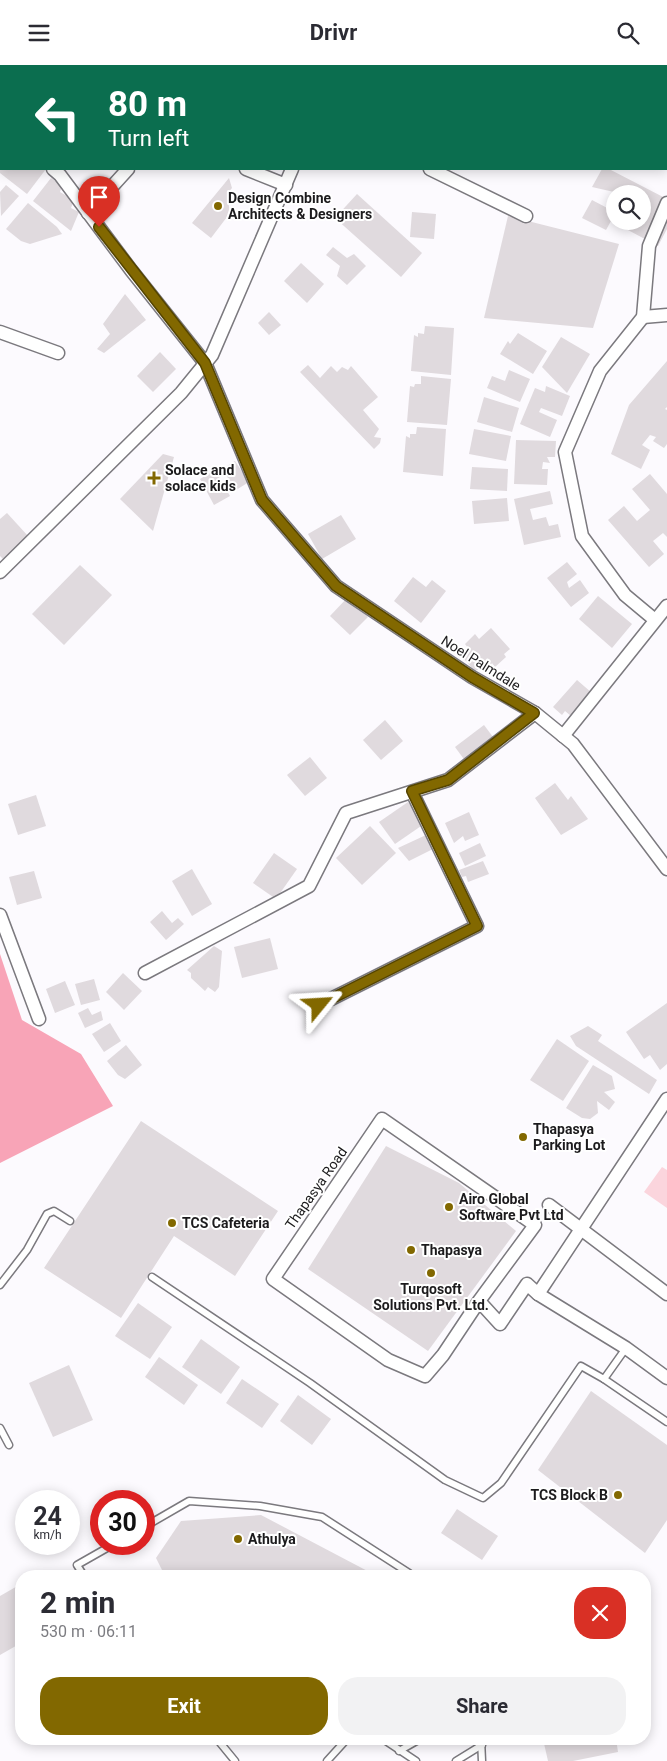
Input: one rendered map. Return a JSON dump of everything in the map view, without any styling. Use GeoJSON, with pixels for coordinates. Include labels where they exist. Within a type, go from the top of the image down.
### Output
{"type":"FeatureCollection","features":[{"type":"Feature","properties":{"kind":"street","name":"Noel Palmdale"},"geometry":{"type":"LineString","coordinates":[[54,170],[60,175],[205,363],[262,500],[336,586],[472,677],[534,713],[563,736],[572,744],[614,797],[667,869]]}},
{"type":"Feature","properties":{"kind":"street"},"geometry":{"type":"LineString","coordinates":[[88,213],[127,170]]}},
{"type":"Feature","properties":{"kind":"street"},"geometry":{"type":"LineString","coordinates":[[248,170],[286,185]]}},
{"type":"Feature","properties":{"kind":"street"},"geometry":{"type":"LineString","coordinates":[[0,572],[181,393],[212,355],[292,170]]}},
{"type":"Feature","properties":{"kind":"street"},"geometry":{"type":"LineString","coordinates":[[432,170],[526,216]]}},
{"type":"Feature","properties":{"kind":"street"},"geometry":{"type":"LineString","coordinates":[[655,620],[625,595],[582,536],[565,452],[600,371],[643,317],[649,246],[667,203]]}},
{"type":"Feature","properties":{"kind":"street"},"geometry":{"type":"LineString","coordinates":[[643,317],[667,315]]}},
{"type":"Feature","properties":{"kind":"street"},"geometry":{"type":"LineString","coordinates":[[0,332],[58,353]]}},
{"type":"Feature","properties":{"kind":"street"},"geometry":{"type":"LineString","coordinates":[[563,736],[667,606]]}},
{"type":"Feature","properties":{"kind":"street"},"geometry":{"type":"LineString","coordinates":[[145,973],[309,887],[346,813],[448,780],[534,713]]}},
{"type":"Feature","properties":{"kind":"street"},"geometry":{"type":"LineString","coordinates":[[319,1005],[477,926],[412,791]]}},
{"type":"Feature","properties":{"kind":"street"},"geometry":{"type":"LineString","coordinates":[[0,915],[38,1019]]}},
{"type":"Feature","properties":{"kind":"street"},"geometry":{"type":"LineString","coordinates":[[538,1294],[667,1099]]}},
{"type":"Feature","properties":{"kind":"street","name":"Thapasya Road"},"geometry":{"type":"LineString","coordinates":[[382,1119],[535,1225],[479,1301],[443,1355],[425,1376],[388,1360],[273,1279],[382,1119]]}},
{"type":"Feature","properties":{"kind":"street"},"geometry":{"type":"LineString","coordinates":[[548,1205],[667,1295]]}},
{"type":"Feature","properties":{"kind":"street"},"geometry":{"type":"LineString","coordinates":[[479,1301],[500,1324],[527,1284],[538,1294],[626,1348],[667,1377]]}},
{"type":"Feature","properties":{"kind":"lane"},"geometry":{"type":"LineString","coordinates":[[0,1285],[26,1250],[48,1214],[54,1211],[70,1221]]}},
{"type":"Feature","properties":{"kind":"lane"},"geometry":{"type":"LineString","coordinates":[[152,1277],[310,1383],[444,1479],[483,1497],[501,1483],[581,1366],[604,1379],[667,1422]]}},
{"type":"Feature","properties":{"kind":"lane"},"geometry":{"type":"LineString","coordinates":[[604,1379],[626,1348]]}},
{"type":"Feature","properties":{"kind":"lane"},"geometry":{"type":"LineString","coordinates":[[0,1428],[9,1445]]}},
{"type":"Feature","properties":{"kind":"lane"},"geometry":{"type":"LineString","coordinates":[[155,1521],[190,1501],[260,1506],[322,1517],[404,1570]]}},
{"type":"Feature","properties":{"kind":"lane"},"geometry":{"type":"LineString","coordinates":[[80,1570],[77,1565],[95,1555]]}},
{"type":"Feature","properties":{"kind":"lane"},"geometry":{"type":"LineString","coordinates":[[222,1745],[235,1761]]}},
{"type":"Feature","properties":{"kind":"lane"},"geometry":{"type":"LineString","coordinates":[[327,1761],[341,1745]]}},
{"type":"Feature","properties":{"kind":"lane"},"geometry":{"type":"LineString","coordinates":[[390,1745],[416,1761]]}},
{"type":"Feature","properties":{"kind":"lane"},"geometry":{"type":"LineString","coordinates":[[398,1751],[409,1745]]}},
{"type":"Feature","properties":{"kind":"lane"},"geometry":{"type":"LineString","coordinates":[[456,1761],[477,1745]]}},
{"type":"Feature","properties":{"kind":"lane"},"geometry":{"type":"LineString","coordinates":[[481,1745],[482,1761]]}},
{"type":"Feature","properties":{"kind":"shaded area"},"geometry":{"type":"Polygon","coordinates":[[[0,954],[22,1020],[81,1054],[113,1106],[0,1163],[0,954]]]}},
{"type":"Feature","properties":{"kind":"shaded area"},"geometry":{"type":"Polygon","coordinates":[[[662,1167],[667,1170],[667,1208],[644,1192],[662,1167]]]}},
{"type":"Feature","properties":{"kind":"building"},"geometry":{"type":"Polygon","coordinates":[[[0,170],[45,170],[27,194],[0,173],[0,170]]]}},
{"type":"Feature","properties":{"kind":"building"},"geometry":{"type":"Polygon","coordinates":[[[601,170],[611,170],[640,185],[606,185],[606,190],[592,187],[601,170]]]}},
{"type":"Feature","properties":{"kind":"building"},"geometry":{"type":"Polygon","coordinates":[[[51,178],[62,186],[60,192],[74,200],[71,208],[79,212],[71,231],[33,201],[51,178]]]}},
{"type":"Feature","properties":{"kind":"building","name":"Design Combine Architects & Designers"},"geometry":{"type":"Polygon","coordinates":[[[229,178],[232,188],[227,194],[230,213],[211,238],[192,223],[229,178]]]}},
{"type":"Feature","properties":{"kind":"building"},"geometry":{"type":"Polygon","coordinates":[[[6,185],[19,196],[1,216],[0,192],[6,185]]]}},
{"type":"Feature","properties":{"kind":"building"},"geometry":{"type":"Polygon","coordinates":[[[651,191],[667,199],[667,229],[658,246],[628,230],[651,230],[651,191]]]}},
{"type":"Feature","properties":{"kind":"building"},"geometry":{"type":"Polygon","coordinates":[[[357,194],[422,253],[401,277],[335,218],[357,194]]]}},
{"type":"Feature","properties":{"kind":"building"},"geometry":{"type":"Polygon","coordinates":[[[592,200],[606,207],[606,230],[582,218],[592,200]]]}},
{"type":"Feature","properties":{"kind":"building"},"geometry":{"type":"Polygon","coordinates":[[[28,203],[57,227],[62,234],[30,244],[21,241],[6,229],[28,203]]]}},
{"type":"Feature","properties":{"kind":"building"},"geometry":{"type":"Polygon","coordinates":[[[412,212],[436,214],[434,239],[410,237],[412,212]]]}},
{"type":"Feature","properties":{"kind":"building"},"geometry":{"type":"Polygon","coordinates":[[[508,216],[619,244],[593,328],[484,318],[508,216]]]}},
{"type":"Feature","properties":{"kind":"building"},"geometry":{"type":"Polygon","coordinates":[[[333,247],[347,258],[354,254],[366,266],[347,285],[337,276],[340,266],[326,255],[333,247]]]}},
{"type":"Feature","properties":{"kind":"building"},"geometry":{"type":"Polygon","coordinates":[[[301,263],[324,284],[307,303],[284,281],[301,263]]]}},
{"type":"Feature","properties":{"kind":"building"},"geometry":{"type":"Polygon","coordinates":[[[125,294],[146,320],[104,353],[97,349],[110,334],[103,324],[125,294]]]}},
{"type":"Feature","properties":{"kind":"building"},"geometry":{"type":"Polygon","coordinates":[[[269,312],[281,325],[269,335],[258,323],[269,312]]]}},
{"type":"Feature","properties":{"kind":"building"},"geometry":{"type":"Polygon","coordinates":[[[425,326],[454,328],[451,375],[411,371],[414,335],[418,337],[418,333],[424,334],[425,326]]]}},
{"type":"Feature","properties":{"kind":"building"},"geometry":{"type":"Polygon","coordinates":[[[518,333],[547,351],[533,374],[500,354],[508,341],[510,344],[518,333]]]}},
{"type":"Feature","properties":{"kind":"building"},"geometry":{"type":"Polygon","coordinates":[[[561,337],[590,354],[567,393],[542,367],[561,337]]]}},
{"type":"Feature","properties":{"kind":"building"},"geometry":{"type":"Polygon","coordinates":[[[160,352],[176,369],[153,392],[137,376],[160,352]]]}},
{"type":"Feature","properties":{"kind":"building"},"geometry":{"type":"Polygon","coordinates":[[[667,361],[667,407],[665,409],[667,410],[667,444],[664,448],[653,441],[656,437],[650,435],[642,445],[650,450],[641,469],[611,454],[629,405],[667,361]]]}},
{"type":"Feature","properties":{"kind":"building"},"geometry":{"type":"Polygon","coordinates":[[[308,365],[320,378],[331,366],[337,372],[342,367],[348,370],[351,366],[378,397],[363,410],[379,429],[374,437],[381,438],[380,443],[374,449],[300,372],[308,365]]]}},
{"type":"Feature","properties":{"kind":"building"},"geometry":{"type":"Polygon","coordinates":[[[509,370],[530,379],[520,402],[487,388],[492,376],[505,381],[509,370]]]}},
{"type":"Feature","properties":{"kind":"building"},"geometry":{"type":"Polygon","coordinates":[[[421,376],[451,379],[447,425],[407,422],[410,386],[414,387],[415,384],[421,384],[421,376]]]}},
{"type":"Feature","properties":{"kind":"building"},"geometry":{"type":"Polygon","coordinates":[[[546,386],[570,396],[562,416],[541,408],[539,412],[557,420],[550,437],[520,424],[535,388],[545,392],[546,386]]]}},
{"type":"Feature","properties":{"kind":"building"},"geometry":{"type":"Polygon","coordinates":[[[484,397],[519,408],[512,432],[477,422],[484,397]]]}},
{"type":"Feature","properties":{"kind":"building"},"geometry":{"type":"Polygon","coordinates":[[[417,427],[446,429],[443,476],[403,472],[406,436],[410,438],[410,434],[416,434],[417,427]]]}},
{"type":"Feature","properties":{"kind":"building"},"geometry":{"type":"Polygon","coordinates":[[[474,429],[511,436],[506,461],[469,454],[474,429]]]}},
{"type":"Feature","properties":{"kind":"building"},"geometry":{"type":"Polygon","coordinates":[[[516,440],[556,441],[555,457],[547,457],[550,463],[543,462],[542,469],[548,469],[547,485],[514,484],[516,440]]]}},
{"type":"Feature","properties":{"kind":"building","name":"Solace and solace kids"},"geometry":{"type":"Polygon","coordinates":[[[163,454],[174,457],[153,531],[120,499],[163,454]]]}},
{"type":"Feature","properties":{"kind":"building"},"geometry":{"type":"Polygon","coordinates":[[[235,461],[249,482],[236,490],[222,469],[235,461]]]}},
{"type":"Feature","properties":{"kind":"building"},"geometry":{"type":"Polygon","coordinates":[[[472,467],[508,469],[507,491],[470,489],[472,467]]]}},
{"type":"Feature","properties":{"kind":"building"},"geometry":{"type":"Polygon","coordinates":[[[215,470],[230,496],[214,505],[200,479],[215,470]]]}},
{"type":"Feature","properties":{"kind":"building"},"geometry":{"type":"Polygon","coordinates":[[[650,474],[667,494],[667,537],[663,533],[653,541],[664,554],[649,567],[608,520],[624,506],[637,521],[650,510],[632,489],[650,474]]]}},
{"type":"Feature","properties":{"kind":"building"},"geometry":{"type":"Polygon","coordinates":[[[550,491],[553,504],[530,509],[533,520],[546,517],[549,526],[558,524],[561,537],[524,545],[514,499],[550,491]]]}},
{"type":"Feature","properties":{"kind":"building"},"geometry":{"type":"Polygon","coordinates":[[[507,498],[509,521],[474,524],[472,501],[507,498]]]}},
{"type":"Feature","properties":{"kind":"building"},"geometry":{"type":"Polygon","coordinates":[[[7,513],[28,536],[3,559],[0,556],[0,519],[7,513]]]}},
{"type":"Feature","properties":{"kind":"building"},"geometry":{"type":"Polygon","coordinates":[[[341,515],[356,539],[322,559],[308,534],[341,515]]]}},
{"type":"Feature","properties":{"kind":"building"},"geometry":{"type":"Polygon","coordinates":[[[567,562],[577,574],[567,582],[569,588],[580,580],[589,593],[571,607],[547,578],[567,562]]]}},
{"type":"Feature","properties":{"kind":"building"},"geometry":{"type":"Polygon","coordinates":[[[80,565],[112,595],[64,645],[32,614],[80,565]]]}},
{"type":"Feature","properties":{"kind":"building"},"geometry":{"type":"Polygon","coordinates":[[[413,577],[426,587],[432,580],[446,591],[421,623],[394,601],[413,577]]]}},
{"type":"Feature","properties":{"kind":"building"},"geometry":{"type":"Polygon","coordinates":[[[598,596],[632,624],[612,648],[579,619],[598,596]]]}},
{"type":"Feature","properties":{"kind":"building"},"geometry":{"type":"Polygon","coordinates":[[[348,597],[368,617],[350,635],[330,616],[348,597]]]}},
{"type":"Feature","properties":{"kind":"building"},"geometry":{"type":"Polygon","coordinates":[[[491,628],[510,649],[504,654],[506,657],[495,667],[492,663],[488,669],[484,664],[475,672],[461,655],[468,648],[465,644],[475,634],[479,639],[491,628]]]}},
{"type":"Feature","properties":{"kind":"building"},"geometry":{"type":"Polygon","coordinates":[[[577,680],[592,693],[571,716],[565,711],[562,715],[553,707],[577,680]]]}},
{"type":"Feature","properties":{"kind":"building"},"geometry":{"type":"Polygon","coordinates":[[[385,720],[403,741],[381,760],[363,740],[385,720]]]}},
{"type":"Feature","properties":{"kind":"building"},"geometry":{"type":"Polygon","coordinates":[[[484,725],[496,741],[466,762],[455,747],[484,725]]]}},
{"type":"Feature","properties":{"kind":"building"},"geometry":{"type":"Polygon","coordinates":[[[310,757],[327,778],[305,796],[287,775],[310,757]]]}},
{"type":"Feature","properties":{"kind":"building"},"geometry":{"type":"Polygon","coordinates":[[[555,783],[568,800],[571,796],[588,819],[561,835],[535,798],[555,783]]]}},
{"type":"Feature","properties":{"kind":"building"},"geometry":{"type":"Polygon","coordinates":[[[36,795],[46,826],[18,835],[8,804],[36,795]]]}},
{"type":"Feature","properties":{"kind":"building"},"geometry":{"type":"Polygon","coordinates":[[[408,802],[424,824],[395,844],[379,822],[408,802]]]}},
{"type":"Feature","properties":{"kind":"building"},"geometry":{"type":"Polygon","coordinates":[[[469,812],[479,835],[465,841],[463,836],[454,843],[445,823],[469,812]]]}},
{"type":"Feature","properties":{"kind":"building"},"geometry":{"type":"Polygon","coordinates":[[[370,826],[396,853],[362,885],[336,858],[370,826]]]}},
{"type":"Feature","properties":{"kind":"building"},"geometry":{"type":"Polygon","coordinates":[[[426,835],[433,849],[409,861],[398,848],[426,835]]]}},
{"type":"Feature","properties":{"kind":"building"},"geometry":{"type":"Polygon","coordinates":[[[480,843],[486,856],[465,866],[459,853],[480,843]]]}},
{"type":"Feature","properties":{"kind":"building"},"geometry":{"type":"Polygon","coordinates":[[[274,853],[297,869],[276,899],[253,883],[274,853]]]}},
{"type":"Feature","properties":{"kind":"building"},"geometry":{"type":"Polygon","coordinates":[[[483,861],[489,874],[468,882],[466,876],[462,877],[459,870],[483,861]]]}},
{"type":"Feature","properties":{"kind":"building"},"geometry":{"type":"Polygon","coordinates":[[[192,869],[212,904],[192,916],[172,881],[192,869]]]}},
{"type":"Feature","properties":{"kind":"building"},"geometry":{"type":"Polygon","coordinates":[[[34,871],[42,898],[17,905],[9,877],[34,871]]]}},
{"type":"Feature","properties":{"kind":"building"},"geometry":{"type":"Polygon","coordinates":[[[162,911],[172,923],[178,918],[184,924],[166,940],[150,922],[162,911]]]}},
{"type":"Feature","properties":{"kind":"building"},"geometry":{"type":"Polygon","coordinates":[[[270,938],[278,969],[242,978],[234,947],[270,938]]]}},
{"type":"Feature","properties":{"kind":"building"},"geometry":{"type":"Polygon","coordinates":[[[214,946],[222,951],[219,987],[215,992],[208,987],[205,991],[191,978],[191,973],[187,970],[214,946]]]}},
{"type":"Feature","properties":{"kind":"building"},"geometry":{"type":"Polygon","coordinates":[[[123,973],[142,991],[124,1010],[106,992],[123,973]]]}},
{"type":"Feature","properties":{"kind":"building"},"geometry":{"type":"Polygon","coordinates":[[[94,979],[100,1000],[81,1005],[75,984],[94,979]]]}},
{"type":"Feature","properties":{"kind":"building"},"geometry":{"type":"Polygon","coordinates":[[[65,981],[75,1005],[55,1013],[46,989],[65,981]]]}},
{"type":"Feature","properties":{"kind":"building"},"geometry":{"type":"Polygon","coordinates":[[[667,1003],[667,1064],[660,1070],[650,1055],[644,1059],[626,1032],[667,1003]]]}},
{"type":"Feature","properties":{"kind":"building"},"geometry":{"type":"Polygon","coordinates":[[[88,1008],[92,1015],[101,1011],[103,1020],[85,1028],[78,1013],[88,1008]]]}},
{"type":"Feature","properties":{"kind":"building"},"geometry":{"type":"Polygon","coordinates":[[[110,1023],[121,1041],[104,1052],[92,1034],[110,1023]]]}},
{"type":"Feature","properties":{"kind":"building"},"geometry":{"type":"Polygon","coordinates":[[[588,1026],[602,1035],[598,1041],[657,1080],[649,1094],[576,1046],[570,1036],[588,1026]]]}},
{"type":"Feature","properties":{"kind":"building"},"geometry":{"type":"Polygon","coordinates":[[[557,1039],[589,1061],[563,1101],[530,1080],[557,1039]]]}},
{"type":"Feature","properties":{"kind":"building"},"geometry":{"type":"Polygon","coordinates":[[[126,1045],[142,1065],[125,1079],[118,1075],[107,1061],[126,1045]]]}},
{"type":"Feature","properties":{"kind":"building"},"geometry":{"type":"Polygon","coordinates":[[[593,1065],[612,1076],[615,1089],[604,1092],[615,1102],[609,1110],[597,1101],[598,1113],[590,1119],[582,1118],[566,1108],[593,1065]]]}},
{"type":"Feature","properties":{"kind":"building","name":"TCS Cafeteria"},"geometry":{"type":"Polygon","coordinates":[[[141,1121],[278,1211],[235,1276],[174,1236],[121,1318],[44,1268],[141,1121]]]}},
{"type":"Feature","properties":{"kind":"building","name":"Thapasya"},"geometry":{"type":"Polygon","coordinates":[[[386,1146],[459,1183],[516,1231],[428,1351],[308,1269],[386,1146]]]}},
{"type":"Feature","properties":{"kind":"building"},"geometry":{"type":"Polygon","coordinates":[[[138,1303],[172,1327],[150,1359],[115,1336],[138,1303]]]}},
{"type":"Feature","properties":{"kind":"building"},"geometry":{"type":"Polygon","coordinates":[[[201,1339],[240,1367],[221,1394],[182,1367],[201,1339]]]}},
{"type":"Feature","properties":{"kind":"building"},"geometry":{"type":"Polygon","coordinates":[[[159,1357],[198,1385],[184,1405],[145,1377],[159,1357]]]}},
{"type":"Feature","properties":{"kind":"building"},"geometry":{"type":"Polygon","coordinates":[[[69,1365],[93,1420],[53,1437],[29,1383],[69,1365]]]}},
{"type":"Feature","properties":{"kind":"building"},"geometry":{"type":"Polygon","coordinates":[[[242,1379],[279,1404],[262,1428],[226,1403],[242,1379]]]}},
{"type":"Feature","properties":{"kind":"building","name":"TCS Block B"},"geometry":{"type":"Polygon","coordinates":[[[591,1391],[667,1445],[667,1520],[645,1553],[538,1470],[591,1391]]]}},
{"type":"Feature","properties":{"kind":"building"},"geometry":{"type":"Polygon","coordinates":[[[298,1395],[331,1419],[312,1445],[280,1421],[298,1395]]]}},
{"type":"Feature","properties":{"kind":"building"},"geometry":{"type":"Polygon","coordinates":[[[457,1509],[498,1536],[482,1560],[441,1533],[457,1509]]]}},
{"type":"Feature","properties":{"kind":"building","name":"Athulya"},"geometry":{"type":"Polygon","coordinates":[[[261,1515],[366,1570],[162,1570],[156,1558],[181,1521],[261,1515]]]}},
{"type":"Feature","properties":{"kind":"building"},"geometry":{"type":"Polygon","coordinates":[[[15,1587],[15,1646],[0,1655],[0,1596],[15,1587]]]}},
{"type":"Feature","properties":{"kind":"building"},"geometry":{"type":"Polygon","coordinates":[[[544,1745],[617,1745],[618,1752],[573,1761],[548,1761],[544,1745]]]}},
{"type":"Feature","properties":{"kind":"place","name":"Design Combine Architects & Designers"},"geometry":{"type":"Point","coordinates":[218,206]}},
{"type":"Feature","properties":{"kind":"place","name":"Solace and solace kids"},"geometry":{"type":"Point","coordinates":[154,478]}},
{"type":"Feature","properties":{"kind":"place","name":"Thapasya Parking Lot"},"geometry":{"type":"Point","coordinates":[523,1137]}},
{"type":"Feature","properties":{"kind":"place","name":"Airo Global Software Pvt Ltd"},"geometry":{"type":"Point","coordinates":[449,1207]}},
{"type":"Feature","properties":{"kind":"place","name":"TCS Cafeteria"},"geometry":{"type":"Point","coordinates":[172,1223]}},
{"type":"Feature","properties":{"kind":"place","name":"Thapasya"},"geometry":{"type":"Point","coordinates":[411,1250]}},
{"type":"Feature","properties":{"kind":"place","name":"Turqosoft Solutions Pvt. Ltd."},"geometry":{"type":"Point","coordinates":[431,1273]}},
{"type":"Feature","properties":{"kind":"place","name":"TCS Block B"},"geometry":{"type":"Point","coordinates":[618,1495]}},
{"type":"Feature","properties":{"kind":"place","name":"Athulya"},"geometry":{"type":"Point","coordinates":[238,1539]}},
{"type":"Feature","properties":{"kind":"route"},"geometry":{"type":"LineString","coordinates":[[99,227],[205,363],[262,500],[336,586],[472,677],[534,713],[491,749],[448,780],[412,791],[477,926],[319,1005]]}}]}
